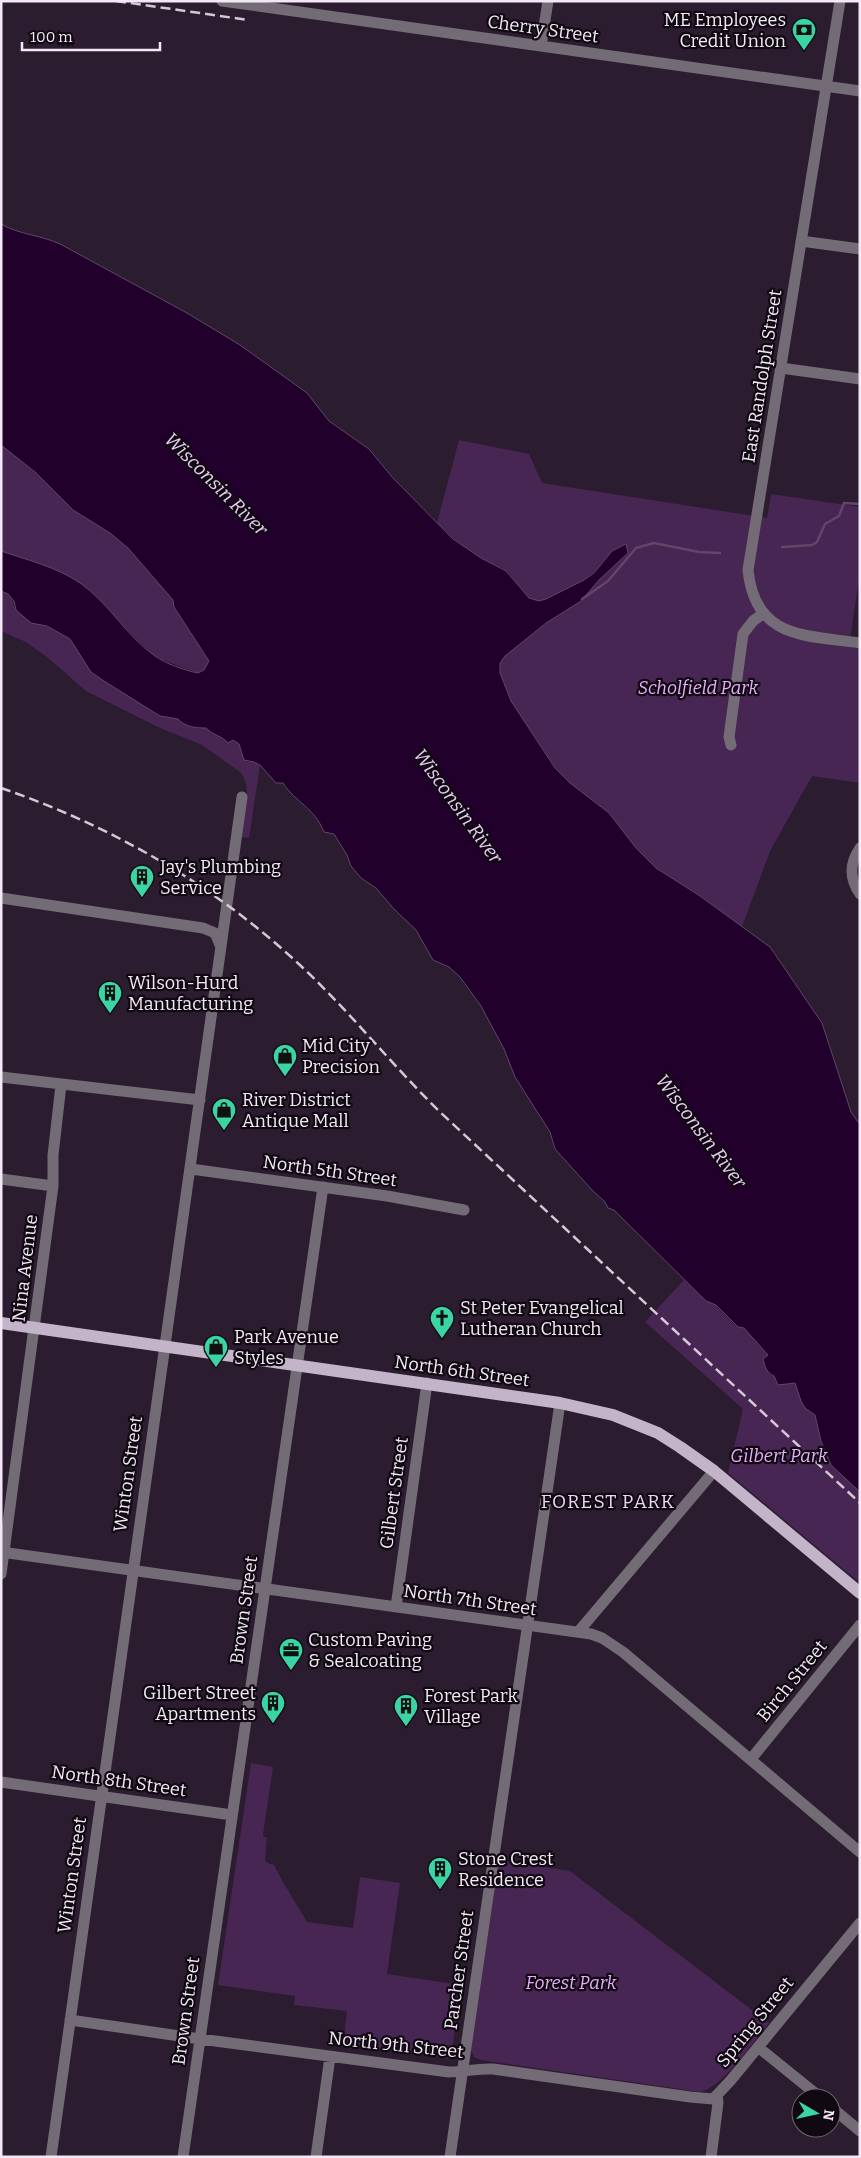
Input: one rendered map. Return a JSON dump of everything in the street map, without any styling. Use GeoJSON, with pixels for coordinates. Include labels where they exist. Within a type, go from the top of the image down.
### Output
{"type":"FeatureCollection","features":[{"type":"Feature","properties":{"kind":"main road","name":"North 6th Street"},"geometry":{"type":"LineString","coordinates":[[1,1323],[588,1407],[638,1424],[680,1446],[714,1471],[860,1593]]}},
{"type":"Feature","properties":{"kind":"street","name":"Cherry Street"},"geometry":{"type":"LineString","coordinates":[[222,1],[281,6],[860,92]]}},
{"type":"Feature","properties":{"kind":"street"},"geometry":{"type":"LineString","coordinates":[[541,46],[548,1]]}},
{"type":"Feature","properties":{"kind":"street","name":"East Randolph Street"},"geometry":{"type":"LineString","coordinates":[[840,1],[748,570],[753,597],[775,624],[788,632],[860,643]]}},
{"type":"Feature","properties":{"kind":"street"},"geometry":{"type":"LineString","coordinates":[[801,241],[860,249]]}},
{"type":"Feature","properties":{"kind":"street"},"geometry":{"type":"LineString","coordinates":[[781,368],[860,379]]}},
{"type":"Feature","properties":{"kind":"street"},"geometry":{"type":"LineString","coordinates":[[731,745],[729,737],[743,634],[753,621],[764,612]]}},
{"type":"Feature","properties":{"kind":"street","name":"Winton Street"},"geometry":{"type":"LineString","coordinates":[[51,2157],[242,797]]}},
{"type":"Feature","properties":{"kind":"street"},"geometry":{"type":"LineString","coordinates":[[860,848],[851,863],[850,874],[860,894]]}},
{"type":"Feature","properties":{"kind":"street"},"geometry":{"type":"LineString","coordinates":[[1,898],[203,928],[215,933],[221,949]]}},
{"type":"Feature","properties":{"kind":"street"},"geometry":{"type":"LineString","coordinates":[[1,1077],[200,1100]]}},
{"type":"Feature","properties":{"kind":"street","name":"Nina Avenue"},"geometry":{"type":"LineString","coordinates":[[1,1574],[53,1186],[53,1155],[61,1085]]}},
{"type":"Feature","properties":{"kind":"street","name":"North 5th Street"},"geometry":{"type":"LineString","coordinates":[[190,1169],[323,1187],[464,1210]]}},
{"type":"Feature","properties":{"kind":"street"},"geometry":{"type":"LineString","coordinates":[[1,1179],[53,1186]]}},
{"type":"Feature","properties":{"kind":"street","name":"Brown Street"},"geometry":{"type":"LineString","coordinates":[[183,2157],[323,1187]]}},
{"type":"Feature","properties":{"kind":"street","name":"Gilbert Street"},"geometry":{"type":"LineString","coordinates":[[396,1608],[427,1383]]}},
{"type":"Feature","properties":{"kind":"street","name":"Parcher Street"},"geometry":{"type":"LineString","coordinates":[[450,2157],[560,1403]]}},
{"type":"Feature","properties":{"kind":"street"},"geometry":{"type":"LineString","coordinates":[[579,1631],[714,1471]]}},
{"type":"Feature","properties":{"kind":"street","name":"North 7th Street"},"geometry":{"type":"LineString","coordinates":[[3,1552],[396,1608],[579,1631],[602,1638],[613,1645],[751,1759],[860,1852]]}},
{"type":"Feature","properties":{"kind":"street","name":"Birch Street"},"geometry":{"type":"LineString","coordinates":[[751,1759],[860,1625]]}},
{"type":"Feature","properties":{"kind":"street","name":"North 8th Street"},"geometry":{"type":"LineString","coordinates":[[1,1782],[232,1815]]}},
{"type":"Feature","properties":{"kind":"street","name":"Spring Street"},"geometry":{"type":"LineString","coordinates":[[716,2095],[860,1923]]}},
{"type":"Feature","properties":{"kind":"street","name":"North 9th Street"},"geometry":{"type":"LineString","coordinates":[[70,2020],[200,2039],[462,2072],[477,2068],[690,2097],[713,2099],[716,2095]]}},
{"type":"Feature","properties":{"kind":"street"},"geometry":{"type":"LineString","coordinates":[[758,2046],[809,2088]]}},
{"type":"Feature","properties":{"kind":"street"},"geometry":{"type":"LineString","coordinates":[[316,2157],[330,2056]]}},
{"type":"Feature","properties":{"kind":"street"},"geometry":{"type":"LineString","coordinates":[[710,2157],[718,2103],[716,2095]]}},
{"type":"Feature","properties":{"kind":"street"},"geometry":{"type":"LineString","coordinates":[[841,2115],[860,2131]]}},
{"type":"Feature","properties":{"kind":"green space","name":"Scholfield Park"},"geometry":{"type":"Polygon","coordinates":[[[459,440],[529,454],[542,483],[767,518],[771,494],[860,507],[860,572],[849,647],[860,649],[860,783],[812,776],[770,851],[742,927],[700,896],[656,868],[636,848],[609,813],[570,783],[555,768],[511,701],[500,673],[500,663],[505,656],[546,623],[581,601],[626,544],[614,551],[591,575],[570,588],[545,600],[540,601],[530,598],[507,571],[471,551],[437,523],[459,440]]]}},
{"type":"Feature","properties":{"kind":"green space"},"geometry":{"type":"Polygon","coordinates":[[[1,445],[128,548],[173,600],[174,607],[208,657],[209,661],[204,670],[198,673],[155,657],[80,583],[47,567],[1,551],[1,445]]]}},
{"type":"Feature","properties":{"kind":"green space"},"geometry":{"type":"Polygon","coordinates":[[[1,591],[11,598],[20,614],[32,622],[52,628],[64,635],[74,643],[84,661],[160,716],[178,719],[182,723],[198,728],[206,728],[226,741],[233,740],[240,744],[240,749],[247,762],[254,762],[260,765],[249,838],[240,837],[247,794],[244,778],[240,772],[202,745],[160,728],[86,691],[47,657],[26,642],[1,631],[1,591]]]}},
{"type":"Feature","properties":{"kind":"green space","name":"Gilbert Park"},"geometry":{"type":"Polygon","coordinates":[[[684,1280],[706,1301],[715,1305],[735,1325],[744,1328],[752,1336],[768,1355],[778,1384],[795,1383],[805,1408],[815,1415],[821,1441],[831,1465],[860,1492],[860,1583],[728,1473],[743,1409],[645,1322],[684,1280]]]}},
{"type":"Feature","properties":{"kind":"green space"},"geometry":{"type":"Polygon","coordinates":[[[251,1763],[273,1767],[263,1834],[264,1837],[267,1837],[265,1860],[267,1863],[274,1865],[307,1922],[353,1928],[360,1877],[400,1883],[387,1974],[461,1985],[451,2059],[343,2043],[347,2011],[294,2005],[295,1996],[218,1985],[251,1763]]]}},
{"type":"Feature","properties":{"kind":"green space","name":"Forest Park"},"geometry":{"type":"Polygon","coordinates":[[[499,1860],[570,1871],[769,2023],[728,2073],[709,2089],[700,2092],[481,2060],[474,2057],[471,2050],[499,1860]]]}},
{"type":"Feature","properties":{"kind":"water","name":"Wisconsin River"},"geometry":{"type":"Polygon","coordinates":[[[1,224],[16,231],[62,245],[187,313],[240,345],[307,393],[329,421],[369,449],[392,477],[453,539],[481,558],[506,571],[529,598],[539,601],[546,599],[584,580],[594,573],[612,551],[626,544],[628,553],[599,580],[581,601],[546,623],[505,656],[500,663],[500,673],[511,701],[555,768],[570,783],[609,813],[636,848],[656,868],[700,896],[770,947],[822,1023],[851,1112],[860,1122],[860,1492],[831,1465],[821,1441],[815,1415],[805,1408],[795,1383],[778,1385],[774,1376],[764,1364],[763,1359],[768,1355],[744,1328],[738,1327],[716,1305],[706,1301],[614,1210],[608,1208],[605,1202],[555,1149],[550,1132],[515,1077],[504,1049],[481,1006],[460,977],[449,967],[433,960],[416,930],[376,888],[361,878],[351,866],[347,855],[334,834],[324,832],[310,811],[293,796],[283,783],[276,783],[260,765],[244,760],[239,744],[233,740],[228,743],[206,728],[198,728],[184,724],[178,719],[160,716],[104,681],[91,672],[70,639],[47,626],[31,623],[16,610],[14,601],[8,594],[1,591],[1,551],[52,568],[80,583],[100,600],[135,639],[164,662],[198,673],[204,670],[209,661],[174,607],[173,600],[128,548],[110,533],[73,510],[35,472],[1,445],[1,224]]]}},
{"type":"Feature","properties":{"kind":"waterway"},"geometry":{"type":"LineString","coordinates":[[782,547],[812,545],[817,542],[825,524],[839,516],[844,503],[860,504]]}},
{"type":"Feature","properties":{"kind":"waterway"},"geometry":{"type":"LineString","coordinates":[[582,599],[608,581],[636,548],[654,543],[699,552],[720,553]]}},
{"type":"Feature","properties":{"kind":"railway"},"geometry":{"type":"LineString","coordinates":[[116,1],[248,20]]}},
{"type":"Feature","properties":{"kind":"railway"},"geometry":{"type":"LineString","coordinates":[[1,788],[83,821],[161,861],[234,910],[269,938],[320,985],[440,1112],[860,1503]]}},
{"type":"Feature","properties":{"kind":"place","name":"ME Employees Credit Union"},"geometry":{"type":"Point","coordinates":[804,51]}},
{"type":"Feature","properties":{"kind":"place","name":"Jay's Plumbing Service"},"geometry":{"type":"Point","coordinates":[142,898]}},
{"type":"Feature","properties":{"kind":"place","name":"Wilson-Hurd Manufacturing"},"geometry":{"type":"Point","coordinates":[110,1014]}},
{"type":"Feature","properties":{"kind":"place","name":"Mid City Precision"},"geometry":{"type":"Point","coordinates":[285,1077]}},
{"type":"Feature","properties":{"kind":"place","name":"River District Antique Mall"},"geometry":{"type":"Point","coordinates":[224,1131]}},
{"type":"Feature","properties":{"kind":"place","name":"St Peter Evangelical Lutheran Church"},"geometry":{"type":"Point","coordinates":[442,1339]}},
{"type":"Feature","properties":{"kind":"place","name":"Park Avenue Styles"},"geometry":{"type":"Point","coordinates":[216,1368]}},
{"type":"Feature","properties":{"kind":"place","name":"Custom Paving & Sealcoating"},"geometry":{"type":"Point","coordinates":[291,1671]}},
{"type":"Feature","properties":{"kind":"place","name":"Gilbert Street Apartments"},"geometry":{"type":"Point","coordinates":[273,1724]}},
{"type":"Feature","properties":{"kind":"place","name":"Forest Park Village"},"geometry":{"type":"Point","coordinates":[406,1727]}},
{"type":"Feature","properties":{"kind":"place","name":"Stone Crest Residence"},"geometry":{"type":"Point","coordinates":[440,1890]}},
{"type":"Feature","properties":{"kind":"district","name":"FOREST PARK"},"geometry":{"type":"Point","coordinates":[608,1501]}}]}
